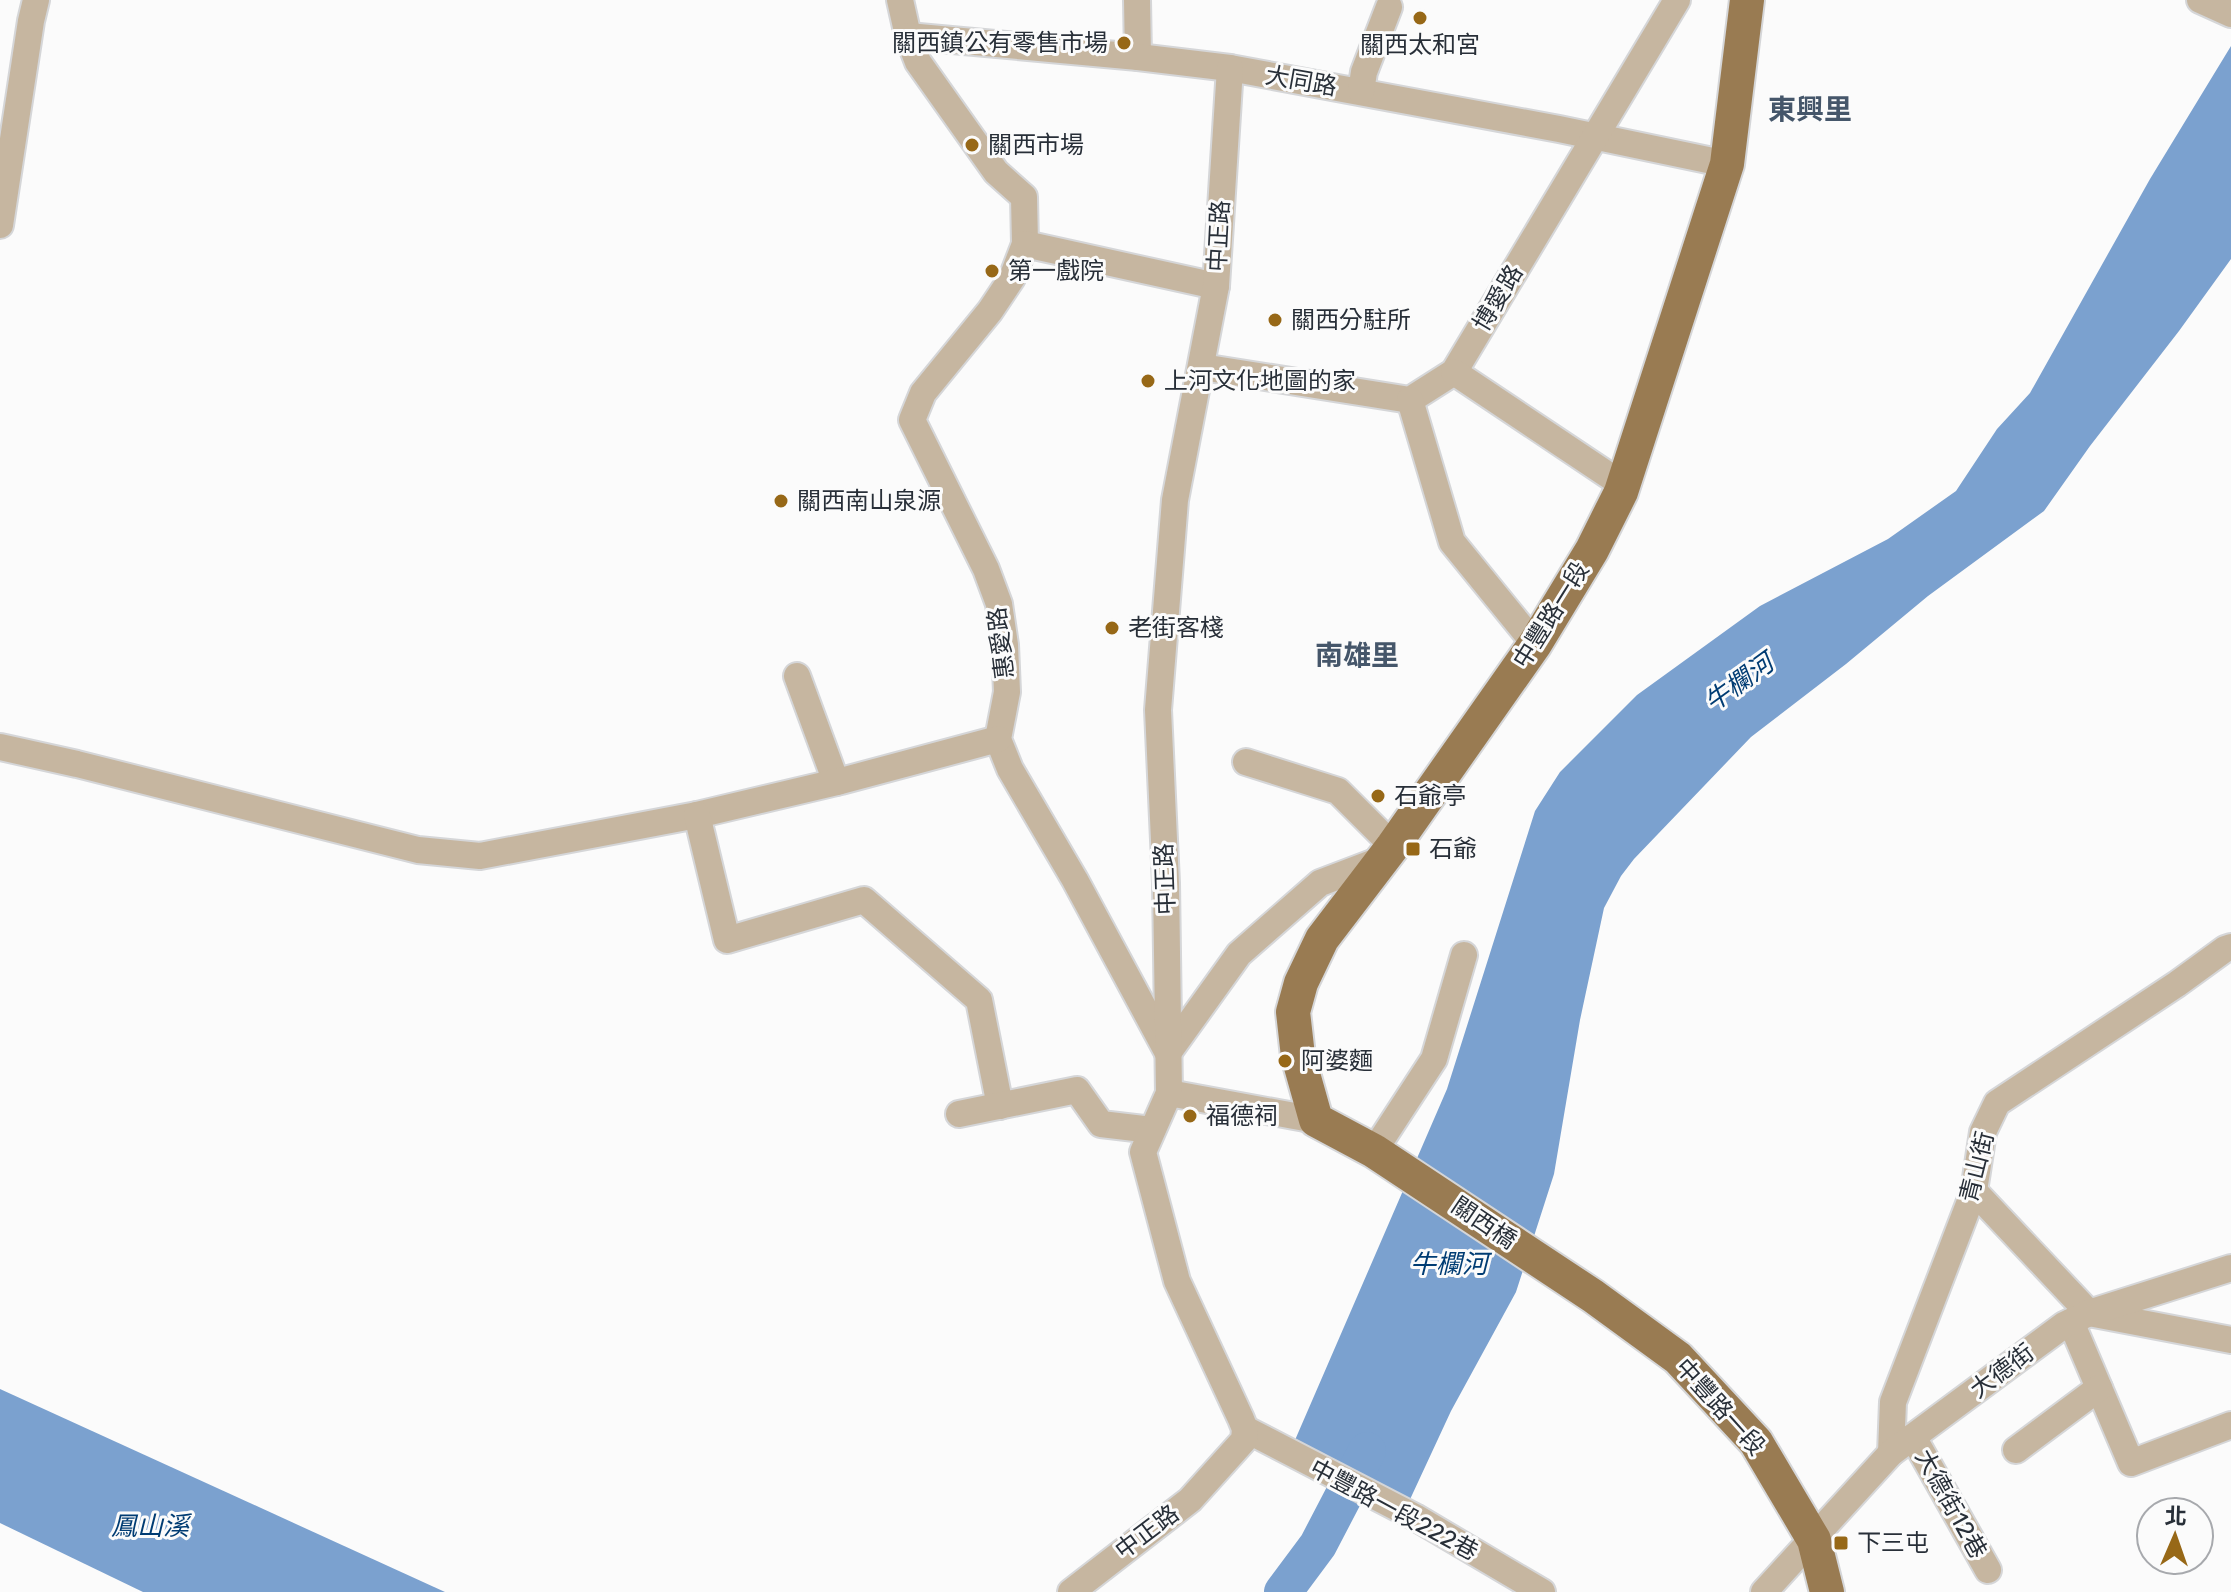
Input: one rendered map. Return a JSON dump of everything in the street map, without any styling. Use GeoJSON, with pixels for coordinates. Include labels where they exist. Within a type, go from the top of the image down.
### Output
{"type":"FeatureCollection","features":[{"type":"Feature","properties":{"kind":"main road","name":"中豐路一段"},"geometry":{"type":"LineString","coordinates":[[1316,1120],[1298,1056],[1293,1012],[1301,983],[1322,939],[1388,852],[1535,644],[1592,550],[1623,485],[1727,164],[1747,0]]}},
{"type":"Feature","properties":{"kind":"main road"},"geometry":{"type":"LineString","coordinates":[[1316,1120],[1374,1151]]}},
{"type":"Feature","properties":{"kind":"main road","name":"關西橋"},"geometry":{"type":"LineString","coordinates":[[1374,1151],[1593,1296]]}},
{"type":"Feature","properties":{"kind":"main road","name":"中豐路一段"},"geometry":{"type":"LineString","coordinates":[[1593,1296],[1678,1358],[1731,1411],[1756,1442],[1814,1540],[1827,1592]]}},
{"type":"Feature","properties":{"kind":"street"},"geometry":{"type":"LineString","coordinates":[[0,225],[36,0]]}},
{"type":"Feature","properties":{"kind":"street"},"geometry":{"type":"LineString","coordinates":[[900,0],[908,36]]}},
{"type":"Feature","properties":{"kind":"street"},"geometry":{"type":"LineString","coordinates":[[1137,0],[1138,57]]}},
{"type":"Feature","properties":{"kind":"street","name":"博愛路"},"geometry":{"type":"LineString","coordinates":[[1410,400],[1454,372],[1677,0]]}},
{"type":"Feature","properties":{"kind":"street"},"geometry":{"type":"LineString","coordinates":[[2202,1],[2231,14]]}},
{"type":"Feature","properties":{"kind":"street"},"geometry":{"type":"LineString","coordinates":[[1361,91],[1364,72],[1389,7]]}},
{"type":"Feature","properties":{"kind":"street","name":"大同路"},"geometry":{"type":"LineString","coordinates":[[908,36],[1230,68],[1595,136],[1727,164]]}},
{"type":"Feature","properties":{"kind":"street","name":"惠愛路"},"geometry":{"type":"LineString","coordinates":[[908,36],[918,62],[996,172],[1024,197],[1025,244],[1012,278],[990,311],[923,393],[912,420],[986,569],[999,604],[1007,692],[998,739]]}},
{"type":"Feature","properties":{"kind":"street","name":"中正路"},"geometry":{"type":"LineString","coordinates":[[1071,1592],[1190,1500],[1244,1440],[1245,1429],[1177,1281],[1143,1152],[1169,1093],[1166,883],[1158,710],[1175,500],[1216,286],[1230,68]]}},
{"type":"Feature","properties":{"kind":"street"},"geometry":{"type":"LineString","coordinates":[[1025,244],[1216,286]]}},
{"type":"Feature","properties":{"kind":"street"},"geometry":{"type":"LineString","coordinates":[[1202,367],[1410,400],[1452,542],[1535,644]]}},
{"type":"Feature","properties":{"kind":"street"},"geometry":{"type":"LineString","coordinates":[[1454,372],[1623,485]]}},
{"type":"Feature","properties":{"kind":"street"},"geometry":{"type":"LineString","coordinates":[[797,676],[836,782]]}},
{"type":"Feature","properties":{"kind":"street"},"geometry":{"type":"LineString","coordinates":[[0,747],[418,850],[480,856],[697,815],[998,739],[1010,769],[1075,880],[1168,1053],[1239,954],[1320,883],[1388,852],[1338,791],[1246,762]]}},
{"type":"Feature","properties":{"kind":"street"},"geometry":{"type":"LineString","coordinates":[[697,815],[727,940],[864,900],[979,1000],[1000,1106]]}},
{"type":"Feature","properties":{"kind":"street","name":"青山街"},"geometry":{"type":"LineString","coordinates":[[1891,1453],[1893,1402],[1974,1191],[1983,1132],[1997,1103],[2231,947]]}},
{"type":"Feature","properties":{"kind":"street"},"geometry":{"type":"LineString","coordinates":[[1374,1151],[1434,1059],[1464,955]]}},
{"type":"Feature","properties":{"kind":"street"},"geometry":{"type":"LineString","coordinates":[[959,1114],[1077,1090],[1101,1124],[1152,1130]]}},
{"type":"Feature","properties":{"kind":"street"},"geometry":{"type":"LineString","coordinates":[[1169,1093],[1316,1120]]}},
{"type":"Feature","properties":{"kind":"street"},"geometry":{"type":"LineString","coordinates":[[1974,1191],[2080,1317],[2099,1388],[2131,1463],[2231,1425]]}},
{"type":"Feature","properties":{"kind":"street","name":"大德街"},"geometry":{"type":"LineString","coordinates":[[1814,1540],[1891,1453],[2080,1317],[2231,1268]]}},
{"type":"Feature","properties":{"kind":"street"},"geometry":{"type":"LineString","coordinates":[[2080,1317],[2231,1340]]}},
{"type":"Feature","properties":{"kind":"street"},"geometry":{"type":"LineString","coordinates":[[2016,1450],[2099,1388]]}},
{"type":"Feature","properties":{"kind":"street","name":"中豐路一段222巷"},"geometry":{"type":"LineString","coordinates":[[1245,1429],[1415,1517],[1542,1592]]}},
{"type":"Feature","properties":{"kind":"street","name":"大德街12巷"},"geometry":{"type":"LineString","coordinates":[[1913,1437],[1988,1570]]}},
{"type":"Feature","properties":{"kind":"street"},"geometry":{"type":"LineString","coordinates":[[1764,1592],[1814,1540]]}},
{"type":"Feature","properties":{"kind":"water","name":"牛欄河"},"geometry":{"type":"Polygon","coordinates":[[[2231,46],[2231,259],[2179,331],[2044,511],[1928,596],[1751,737],[1621,876],[1604,908],[1580,1020],[1554,1174],[1516,1292],[1451,1411],[1406,1508],[1292,1447],[1447,1089],[1535,811],[1560,772],[1637,695],[1760,606],[1888,539],[1956,491],[1997,429],[2030,393],[2150,179],[2231,46]]]}},
{"type":"Feature","properties":{"kind":"water","name":"鳳山溪"},"geometry":{"type":"Polygon","coordinates":[[[0,1389],[445,1592],[143,1592],[0,1523],[0,1389]]]}},
{"type":"Feature","properties":{"kind":"waterway","name":"牛欄河"},"geometry":{"type":"LineString","coordinates":[[1283,1592],[1318,1545],[1367,1451]]}},
{"type":"Feature","properties":{"kind":"place","name":"關西太和宮"},"geometry":{"type":"Point","coordinates":[1420,18]}},
{"type":"Feature","properties":{"kind":"place","name":"關西鎮公有零售市場"},"geometry":{"type":"Point","coordinates":[1124,43]}},
{"type":"Feature","properties":{"kind":"place","name":"關西市場"},"geometry":{"type":"Point","coordinates":[972,145]}},
{"type":"Feature","properties":{"kind":"place","name":"第一戲院"},"geometry":{"type":"Point","coordinates":[992,271]}},
{"type":"Feature","properties":{"kind":"place","name":"關西分駐所"},"geometry":{"type":"Point","coordinates":[1275,320]}},
{"type":"Feature","properties":{"kind":"place","name":"上河文化地圖的家"},"geometry":{"type":"Point","coordinates":[1148,381]}},
{"type":"Feature","properties":{"kind":"place","name":"關西南山泉源"},"geometry":{"type":"Point","coordinates":[781,501]}},
{"type":"Feature","properties":{"kind":"place","name":"老街客棧"},"geometry":{"type":"Point","coordinates":[1112,628]}},
{"type":"Feature","properties":{"kind":"place","name":"石爺亭"},"geometry":{"type":"Point","coordinates":[1378,796]}},
{"type":"Feature","properties":{"kind":"place","name":"石爺"},"geometry":{"type":"Point","coordinates":[1413,849]}},
{"type":"Feature","properties":{"kind":"place","name":"阿婆麵"},"geometry":{"type":"Point","coordinates":[1285,1061]}},
{"type":"Feature","properties":{"kind":"place","name":"福德祠"},"geometry":{"type":"Point","coordinates":[1190,1116]}},
{"type":"Feature","properties":{"kind":"place","name":"下三屯"},"geometry":{"type":"Point","coordinates":[1841,1543]}},
{"type":"Feature","properties":{"kind":"district","name":"東興里"},"geometry":{"type":"Point","coordinates":[1810,109]}},
{"type":"Feature","properties":{"kind":"district","name":"南雄里"},"geometry":{"type":"Point","coordinates":[1357,655]}}]}
